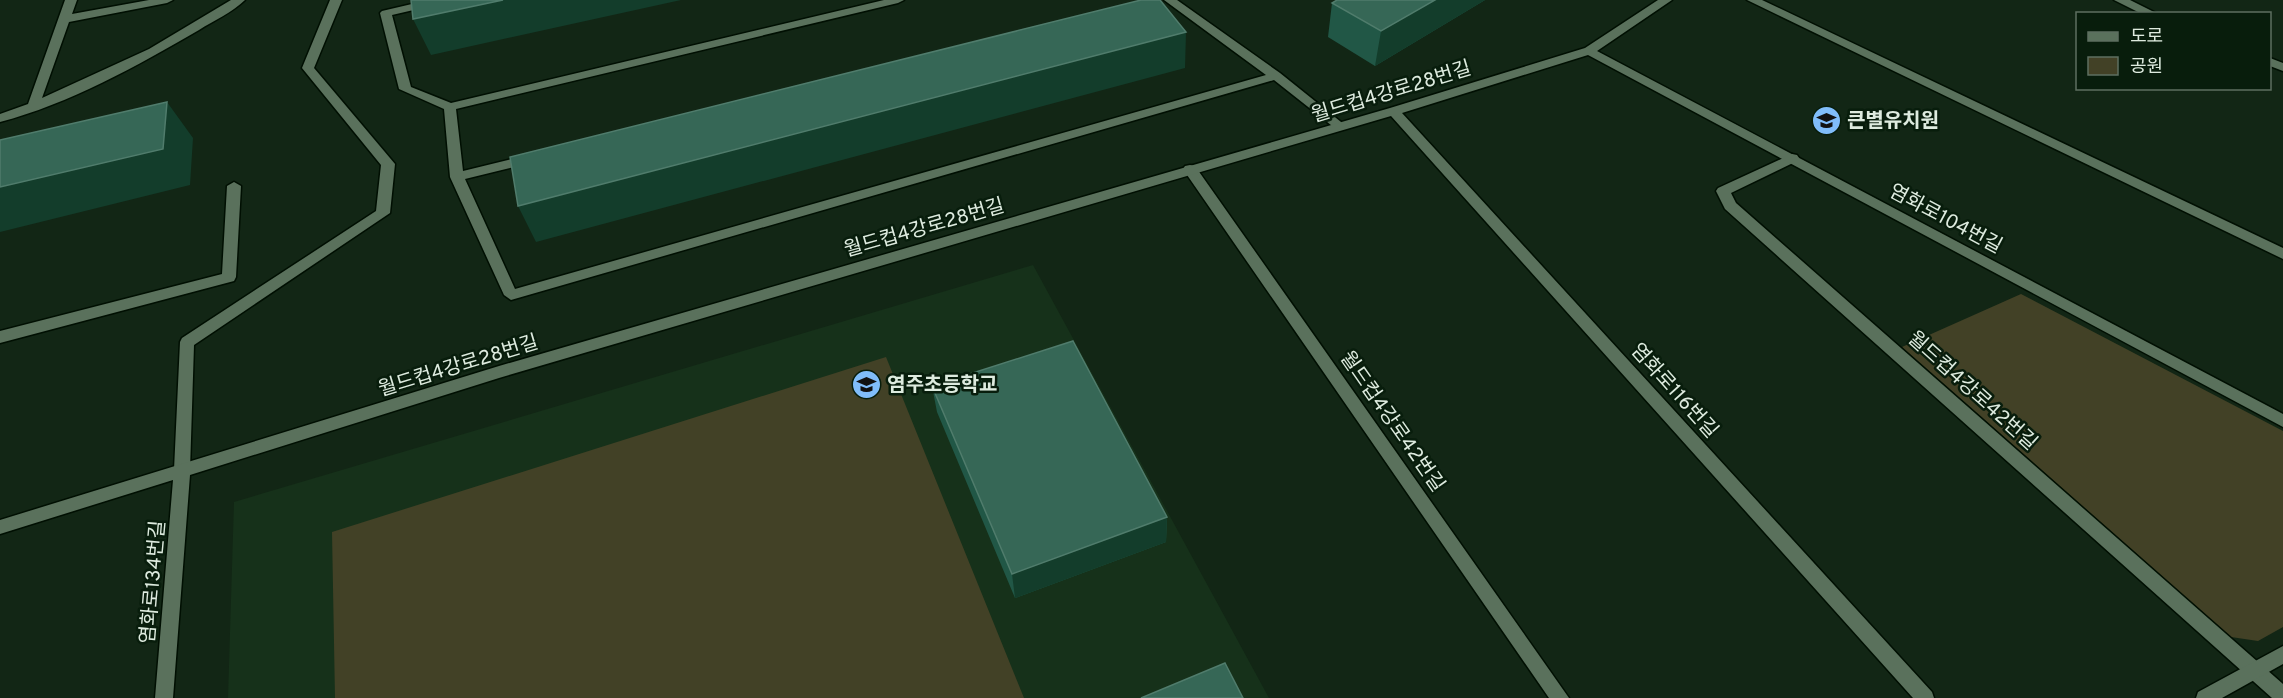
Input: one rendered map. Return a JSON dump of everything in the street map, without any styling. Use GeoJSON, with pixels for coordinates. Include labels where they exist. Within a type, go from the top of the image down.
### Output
{"type":"FeatureCollection","features":[{"type":"Feature","properties":{"kind":"street"},"geometry":{"type":"LineString","coordinates":[[33,107],[71,0]]}},
{"type":"Feature","properties":{"kind":"street"},"geometry":{"type":"LineString","coordinates":[[65,19],[167,0]]}},
{"type":"Feature","properties":{"kind":"street"},"geometry":{"type":"LineString","coordinates":[[0,118],[33,107],[133,61],[202,24],[239,0]]}},
{"type":"Feature","properties":{"kind":"street","name":"염화로134번길"},"geometry":{"type":"LineString","coordinates":[[164,698],[182,470],[187,342],[383,213],[388,164],[308,68],[336,0]]}},
{"type":"Feature","properties":{"kind":"street"},"geometry":{"type":"LineString","coordinates":[[444,0],[386,13],[405,89],[450,107],[898,0]]}},
{"type":"Feature","properties":{"kind":"street"},"geometry":{"type":"LineString","coordinates":[[1170,0],[1276,76],[1340,126]]}},
{"type":"Feature","properties":{"kind":"street","name":"월드컵4강로28번길"},"geometry":{"type":"LineString","coordinates":[[182,470],[499,372],[1394,111],[1588,51],[1666,0]]}},
{"type":"Feature","properties":{"kind":"street"},"geometry":{"type":"LineString","coordinates":[[1753,0],[2283,254]]}},
{"type":"Feature","properties":{"kind":"street"},"geometry":{"type":"LineString","coordinates":[[2120,0],[2148,12]]}},
{"type":"Feature","properties":{"kind":"street","name":"염화로104번길"},"geometry":{"type":"LineString","coordinates":[[1588,51],[2283,421]]}},
{"type":"Feature","properties":{"kind":"street"},"geometry":{"type":"LineString","coordinates":[[450,107],[457,177],[511,295],[1276,76]]}},
{"type":"Feature","properties":{"kind":"street","name":"염화로116번길"},"geometry":{"type":"LineString","coordinates":[[1394,111],[1925,698]]}},
{"type":"Feature","properties":{"kind":"street"},"geometry":{"type":"LineString","coordinates":[[457,177],[537,157]]}},
{"type":"Feature","properties":{"kind":"street","name":"월드컵4강로42번길"},"geometry":{"type":"LineString","coordinates":[[1792,158],[1723,191],[1730,206],[2283,696]]}},
{"type":"Feature","properties":{"kind":"street","name":"월드컵4강로42번길"},"geometry":{"type":"LineString","coordinates":[[1190,169],[1560,698]]}},
{"type":"Feature","properties":{"kind":"street"},"geometry":{"type":"LineString","coordinates":[[0,337],[229,277],[234,186]]}},
{"type":"Feature","properties":{"kind":"street"},"geometry":{"type":"LineString","coordinates":[[0,527],[182,470]]}},
{"type":"Feature","properties":{"kind":"street"},"geometry":{"type":"LineString","coordinates":[[2205,698],[2283,654]]}},
{"type":"Feature","properties":{"kind":"shaded area","name":"염주초등학교"},"geometry":{"type":"Polygon","coordinates":[[[1033,265],[1269,698],[228,698],[234,502],[1033,265]]]}},
{"type":"Feature","properties":{"kind":"green space"},"geometry":{"type":"Polygon","coordinates":[[[2021,294],[2283,431],[2283,627],[2258,641],[2231,637],[1902,347],[2021,294]]]}},
{"type":"Feature","properties":{"kind":"green space"},"geometry":{"type":"Polygon","coordinates":[[[886,357],[1024,698],[335,698],[332,532],[886,357]]]}},
{"type":"Feature","properties":{"kind":"building"},"geometry":{"type":"Polygon","coordinates":[[[411,0],[503,0],[413,19],[411,0]]]}},
{"type":"Feature","properties":{"kind":"building"},"geometry":{"type":"Polygon","coordinates":[[[1141,0],[1160,0],[1186,32],[518,206],[510,157],[1141,0]]]}},
{"type":"Feature","properties":{"kind":"building"},"geometry":{"type":"Polygon","coordinates":[[[1337,0],[1435,0],[1381,31],[1332,3],[1337,0]]]}},
{"type":"Feature","properties":{"kind":"building"},"geometry":{"type":"Polygon","coordinates":[[[167,102],[163,149],[0,187],[0,140],[167,102]]]}},
{"type":"Feature","properties":{"kind":"building"},"geometry":{"type":"Polygon","coordinates":[[[1073,341],[1167,517],[1012,574],[932,386],[1073,341]]]}},
{"type":"Feature","properties":{"kind":"building"},"geometry":{"type":"Polygon","coordinates":[[[1225,663],[1243,698],[1141,698],[1225,663]]]}},
{"type":"Feature","properties":{"kind":"place","name":"큰별유치원"},"geometry":{"type":"Point","coordinates":[1826,120]}},
{"type":"Feature","properties":{"kind":"place","name":"염주초등학교"},"geometry":{"type":"Point","coordinates":[866,384]}}]}
